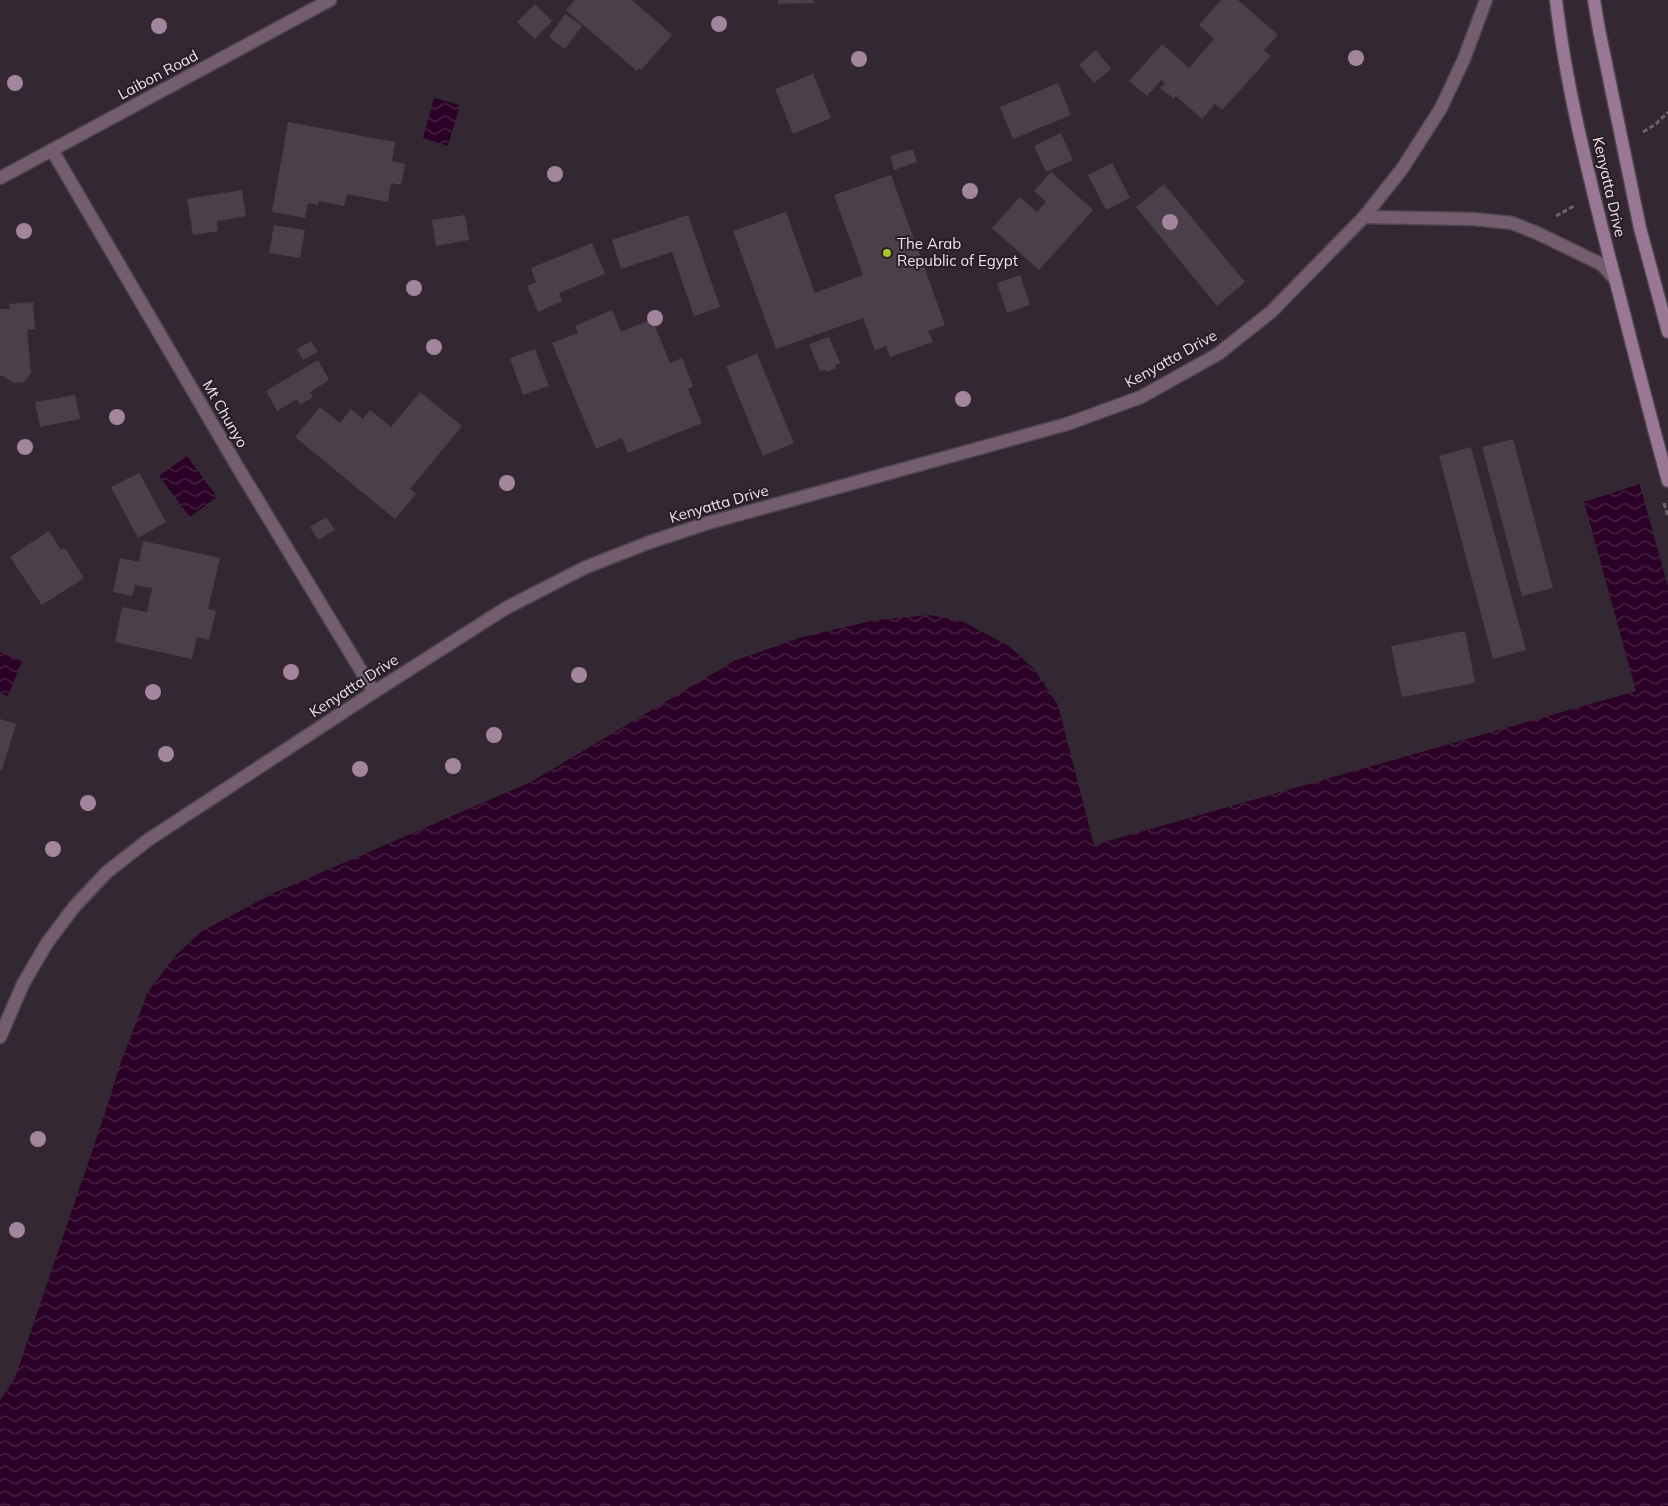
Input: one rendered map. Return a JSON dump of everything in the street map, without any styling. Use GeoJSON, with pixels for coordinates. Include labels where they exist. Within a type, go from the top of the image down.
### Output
{"type":"FeatureCollection","features":[{"type":"Feature","properties":{"kind":"main road","name":"Kenyatta Drive"},"geometry":{"type":"LineString","coordinates":[[1556,0],[1560,39],[1591,188],[1668,481]]}},
{"type":"Feature","properties":{"kind":"main road","name":"Kenyatta Drive"},"geometry":{"type":"LineString","coordinates":[[1594,0],[1640,228],[1668,332]]}},
{"type":"Feature","properties":{"kind":"street","name":"Laibon Road"},"geometry":{"type":"LineString","coordinates":[[0,178],[330,0]]}},
{"type":"Feature","properties":{"kind":"street","name":"Kenyatta Drive"},"geometry":{"type":"LineString","coordinates":[[0,1037],[23,984],[47,943],[74,908],[106,872],[148,840],[506,608],[584,568],[650,542],[708,523],[1067,424],[1140,397],[1218,354],[1271,312],[1364,217],[1407,161],[1441,108],[1464,59],[1486,0]]}},
{"type":"Feature","properties":{"kind":"street","name":"Mt Chunyo"},"geometry":{"type":"LineString","coordinates":[[52,150],[237,466],[374,692]]}},
{"type":"Feature","properties":{"kind":"street"},"geometry":{"type":"LineString","coordinates":[[1364,217],[1473,219],[1512,223],[1601,264],[1615,279]]}},
{"type":"Feature","properties":{"kind":"path"},"geometry":{"type":"LineString","coordinates":[[1623,141],[1646,130],[1668,112]]}},
{"type":"Feature","properties":{"kind":"path"},"geometry":{"type":"LineString","coordinates":[[1528,229],[1574,206],[1591,188]]}},
{"type":"Feature","properties":{"kind":"water"},"geometry":{"type":"Polygon","coordinates":[[[434,98],[460,105],[448,146],[423,138],[434,98]]]}},
{"type":"Feature","properties":{"kind":"water"},"geometry":{"type":"Polygon","coordinates":[[[187,456],[217,497],[190,517],[159,476],[187,456]]]}},
{"type":"Feature","properties":{"kind":"water"},"geometry":{"type":"Polygon","coordinates":[[[1668,475],[1668,1506],[0,1506],[0,1401],[15,1378],[121,1062],[148,992],[176,955],[202,931],[274,893],[531,782],[734,661],[799,638],[875,620],[931,615],[964,622],[1009,646],[1034,669],[1058,705],[1094,845],[1636,691],[1584,502],[1668,475]]]}},
{"type":"Feature","properties":{"kind":"water"},"geometry":{"type":"Polygon","coordinates":[[[0,652],[22,661],[8,696],[0,693],[0,652]]]}},
{"type":"Feature","properties":{"kind":"pier"},"geometry":{"type":"Polygon","coordinates":[[[1668,473],[1668,587],[1639,482],[1668,473]]]}},
{"type":"Feature","properties":{"kind":"building"},"geometry":{"type":"Polygon","coordinates":[[[575,0],[632,0],[672,35],[641,70],[639,68],[637,71],[566,10],[575,0]]]}},
{"type":"Feature","properties":{"kind":"building"},"geometry":{"type":"Polygon","coordinates":[[[778,0],[814,0],[814,3],[778,4],[778,0]]]}},
{"type":"Feature","properties":{"kind":"building"},"geometry":{"type":"Polygon","coordinates":[[[1221,0],[1238,0],[1278,35],[1264,50],[1271,56],[1222,110],[1215,104],[1202,119],[1176,96],[1174,99],[1160,88],[1165,83],[1161,80],[1147,96],[1129,81],[1162,44],[1189,68],[1214,39],[1199,25],[1221,0]]]}},
{"type":"Feature","properties":{"kind":"building"},"geometry":{"type":"Polygon","coordinates":[[[535,4],[552,21],[535,39],[517,22],[535,4]]]}},
{"type":"Feature","properties":{"kind":"building"},"geometry":{"type":"Polygon","coordinates":[[[565,14],[582,26],[565,49],[549,37],[565,14]]]}},
{"type":"Feature","properties":{"kind":"building"},"geometry":{"type":"Polygon","coordinates":[[[1096,50],[1111,69],[1094,83],[1079,65],[1096,50]]]}},
{"type":"Feature","properties":{"kind":"building"},"geometry":{"type":"Polygon","coordinates":[[[813,74],[831,118],[793,134],[775,89],[813,74]]]}},
{"type":"Feature","properties":{"kind":"building"},"geometry":{"type":"Polygon","coordinates":[[[1058,83],[1071,115],[1013,139],[1000,107],[1058,83]]]}},
{"type":"Feature","properties":{"kind":"building"},"geometry":{"type":"Polygon","coordinates":[[[288,122],[395,142],[392,161],[405,164],[401,185],[391,183],[388,202],[347,194],[344,206],[319,201],[318,205],[308,203],[305,218],[272,212],[288,122]]]}},
{"type":"Feature","properties":{"kind":"building"},"geometry":{"type":"Polygon","coordinates":[[[1061,133],[1073,160],[1046,172],[1034,146],[1061,133]]]}},
{"type":"Feature","properties":{"kind":"building"},"geometry":{"type":"Polygon","coordinates":[[[913,149],[917,162],[894,170],[890,156],[913,149]]]}},
{"type":"Feature","properties":{"kind":"building"},"geometry":{"type":"Polygon","coordinates":[[[1112,163],[1130,198],[1106,210],[1088,175],[1112,163]]]}},
{"type":"Feature","properties":{"kind":"building"},"geometry":{"type":"Polygon","coordinates":[[[1051,172],[1093,210],[1039,270],[992,228],[1020,197],[1037,212],[1046,202],[1034,191],[1051,172]]]}},
{"type":"Feature","properties":{"kind":"building","name":"The Arab Republic of Egypt"},"geometry":{"type":"Polygon","coordinates":[[[891,175],[945,325],[928,331],[933,342],[890,357],[886,346],[875,350],[863,318],[776,349],[733,231],[786,212],[815,293],[863,275],[834,195],[891,175]]]}},
{"type":"Feature","properties":{"kind":"building"},"geometry":{"type":"Polygon","coordinates":[[[1164,184],[1245,282],[1217,306],[1136,207],[1164,184]]]}},
{"type":"Feature","properties":{"kind":"building"},"geometry":{"type":"Polygon","coordinates":[[[242,190],[246,216],[217,221],[218,231],[193,235],[187,199],[242,190]]]}},
{"type":"Feature","properties":{"kind":"building"},"geometry":{"type":"Polygon","coordinates":[[[465,215],[469,240],[436,246],[432,220],[465,215]]]}},
{"type":"Feature","properties":{"kind":"building"},"geometry":{"type":"Polygon","coordinates":[[[688,215],[720,307],[694,316],[672,252],[621,269],[612,240],[688,215]]]}},
{"type":"Feature","properties":{"kind":"building"},"geometry":{"type":"Polygon","coordinates":[[[274,225],[305,230],[300,258],[269,253],[274,225]]]}},
{"type":"Feature","properties":{"kind":"building"},"geometry":{"type":"Polygon","coordinates":[[[592,243],[605,274],[559,293],[562,301],[538,312],[527,286],[536,282],[531,268],[592,243]]]}},
{"type":"Feature","properties":{"kind":"building"},"geometry":{"type":"Polygon","coordinates":[[[1020,275],[1030,305],[1007,313],[997,283],[1020,275]]]}},
{"type":"Feature","properties":{"kind":"building"},"geometry":{"type":"Polygon","coordinates":[[[33,302],[35,329],[27,330],[31,373],[24,382],[14,383],[0,376],[0,309],[10,309],[9,304],[33,302]]]}},
{"type":"Feature","properties":{"kind":"building"},"geometry":{"type":"Polygon","coordinates":[[[612,310],[621,332],[652,319],[670,363],[682,358],[693,386],[688,389],[702,423],[628,453],[622,438],[596,449],[552,343],[578,333],[575,326],[612,310]]]}},
{"type":"Feature","properties":{"kind":"building"},"geometry":{"type":"Polygon","coordinates":[[[829,337],[840,363],[835,365],[836,368],[826,372],[825,369],[820,371],[809,344],[829,337]]]}},
{"type":"Feature","properties":{"kind":"building"},"geometry":{"type":"Polygon","coordinates":[[[311,341],[318,352],[303,360],[297,349],[311,341]]]}},
{"type":"Feature","properties":{"kind":"building"},"geometry":{"type":"Polygon","coordinates":[[[535,349],[549,386],[523,395],[510,358],[535,349]]]}},
{"type":"Feature","properties":{"kind":"building"},"geometry":{"type":"Polygon","coordinates":[[[757,354],[794,443],[763,456],[726,366],[757,354]]]}},
{"type":"Feature","properties":{"kind":"building"},"geometry":{"type":"Polygon","coordinates":[[[318,360],[329,380],[310,392],[313,397],[300,405],[297,399],[277,411],[266,391],[318,360]]]}},
{"type":"Feature","properties":{"kind":"building"},"geometry":{"type":"Polygon","coordinates":[[[420,392],[462,426],[410,489],[416,494],[395,519],[295,437],[320,407],[340,423],[351,409],[363,419],[370,410],[391,427],[420,392]]]}},
{"type":"Feature","properties":{"kind":"building"},"geometry":{"type":"Polygon","coordinates":[[[75,395],[80,419],[40,427],[35,402],[75,395]]]}},
{"type":"Feature","properties":{"kind":"building"},"geometry":{"type":"Polygon","coordinates":[[[1513,439],[1553,588],[1522,596],[1482,447],[1513,439]]]}},
{"type":"Feature","properties":{"kind":"building"},"geometry":{"type":"Polygon","coordinates":[[[1471,447],[1526,650],[1493,659],[1439,456],[1471,447]]]}},
{"type":"Feature","properties":{"kind":"building"},"geometry":{"type":"Polygon","coordinates":[[[139,473],[166,522],[138,538],[111,487],[139,473]]]}},
{"type":"Feature","properties":{"kind":"building"},"geometry":{"type":"Polygon","coordinates":[[[326,517],[335,530],[318,540],[310,527],[326,517]]]}},
{"type":"Feature","properties":{"kind":"building"},"geometry":{"type":"Polygon","coordinates":[[[49,531],[61,550],[65,548],[84,578],[42,605],[10,557],[49,531]]]}},
{"type":"Feature","properties":{"kind":"building"},"geometry":{"type":"Polygon","coordinates":[[[143,541],[220,558],[208,609],[216,611],[209,640],[197,637],[192,659],[115,642],[122,607],[147,612],[152,588],[135,585],[132,596],[113,592],[120,558],[139,562],[143,541]]]}},
{"type":"Feature","properties":{"kind":"building"},"geometry":{"type":"Polygon","coordinates":[[[1465,631],[1475,683],[1402,697],[1391,646],[1465,631]]]}},
{"type":"Feature","properties":{"kind":"building"},"geometry":{"type":"Polygon","coordinates":[[[0,719],[16,724],[2,770],[0,770],[0,719]]]}},
{"type":"Feature","properties":{"kind":"place","name":"The Arab Republic of Egypt"},"geometry":{"type":"Point","coordinates":[887,253]}}]}
